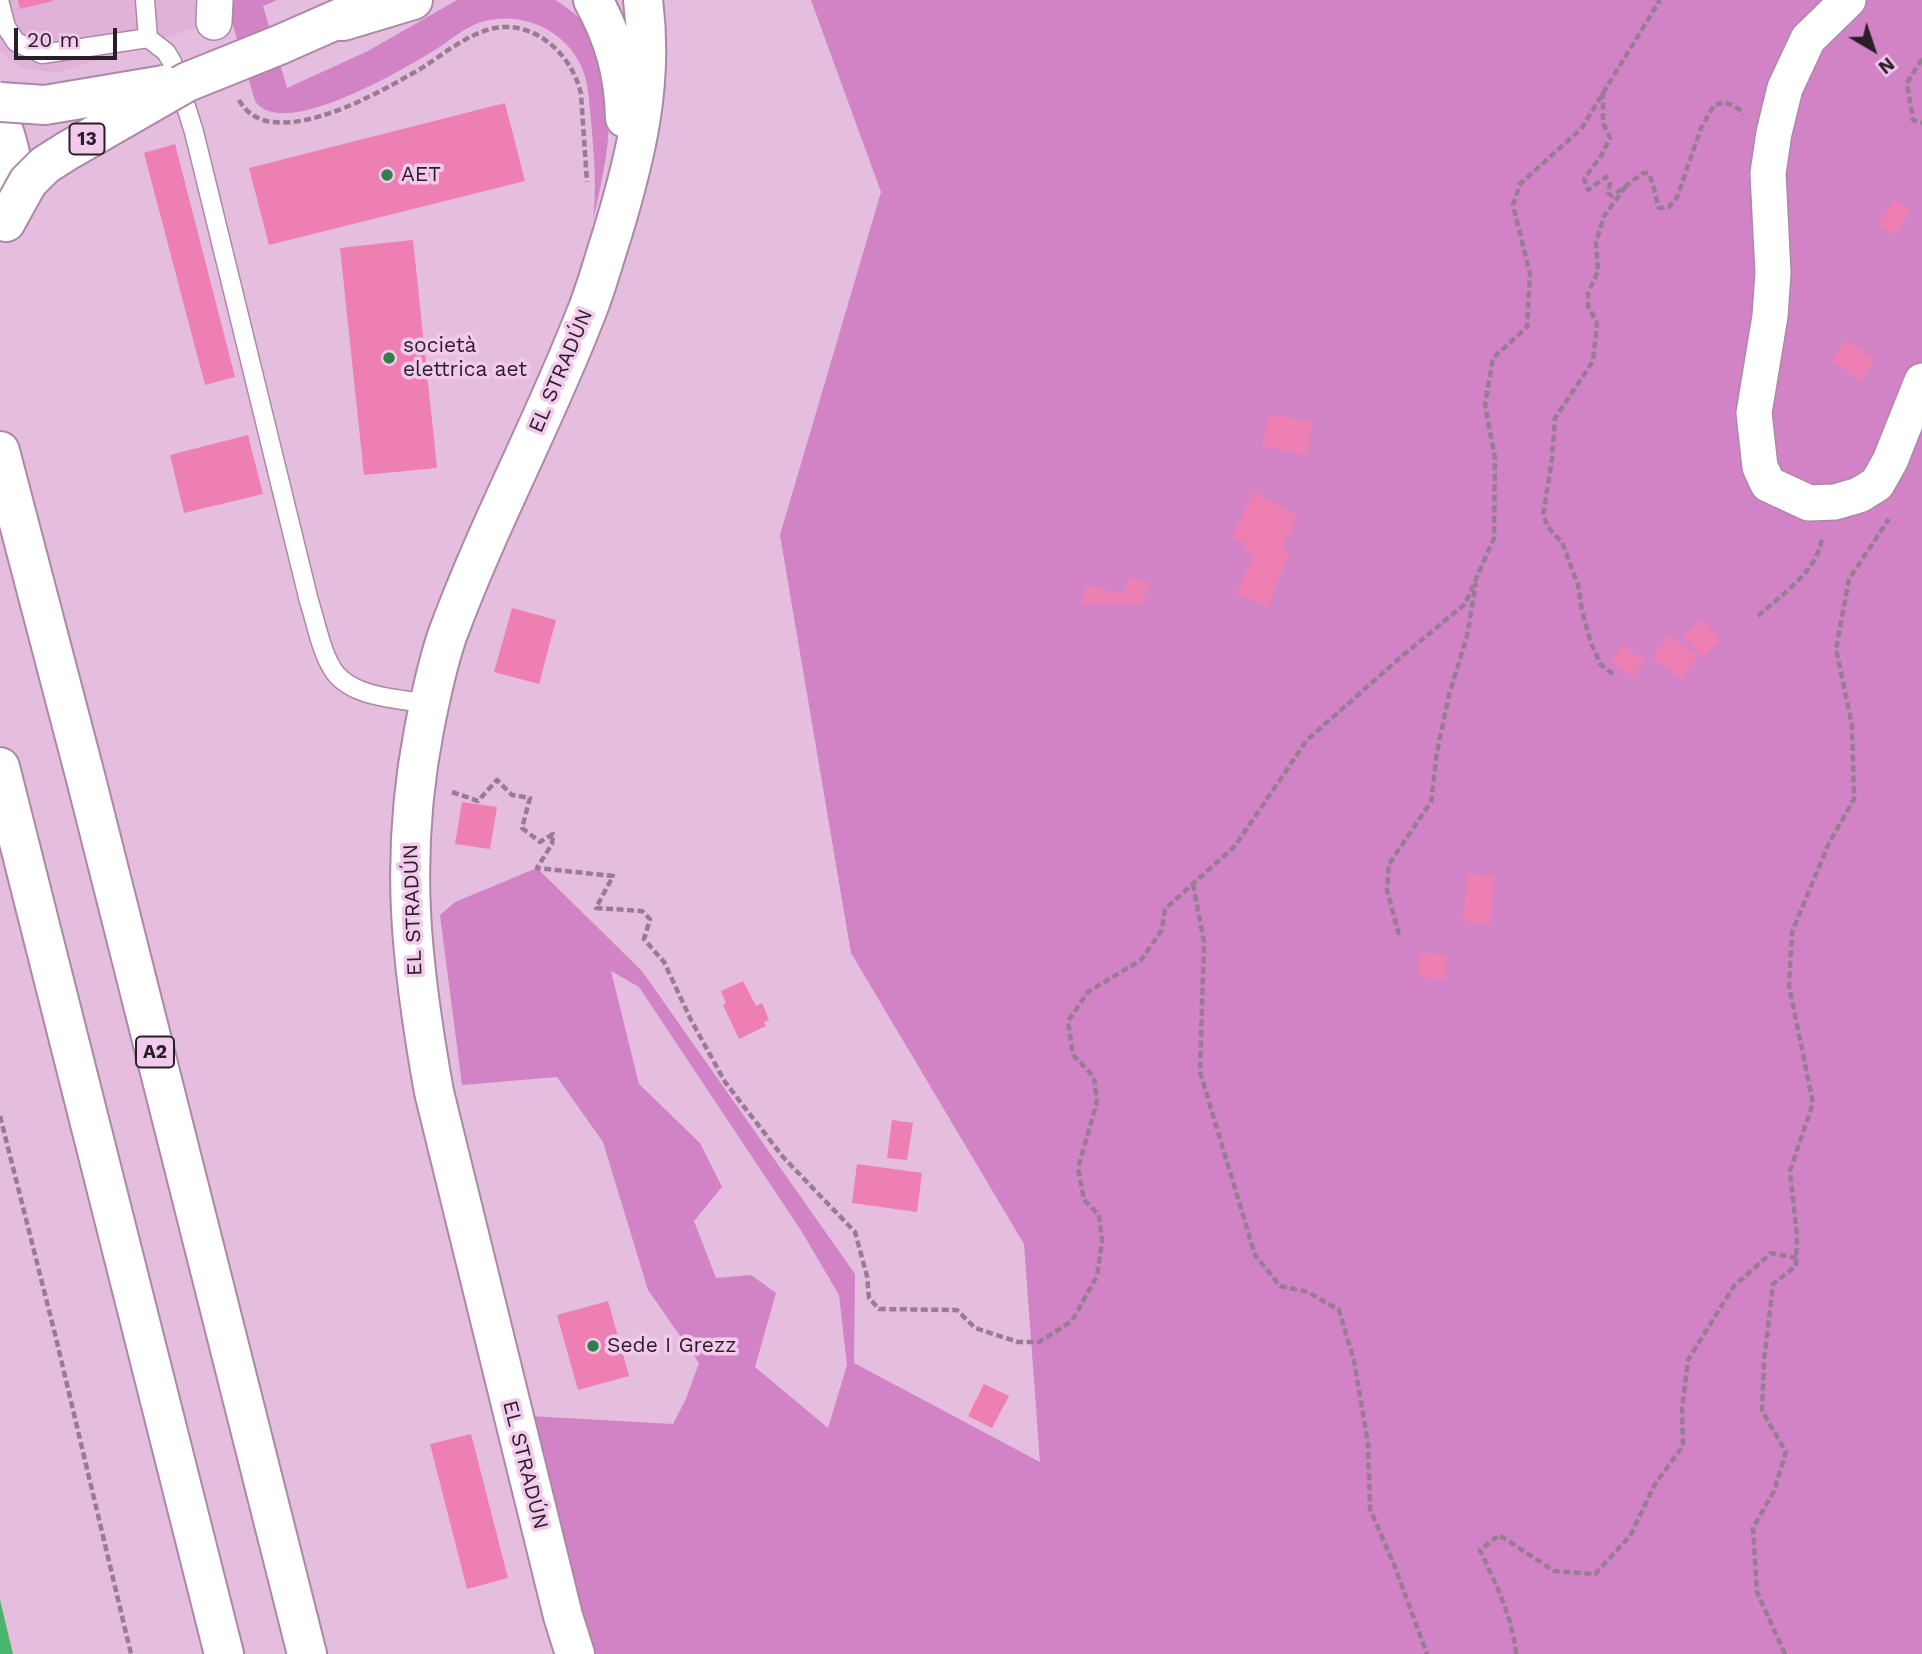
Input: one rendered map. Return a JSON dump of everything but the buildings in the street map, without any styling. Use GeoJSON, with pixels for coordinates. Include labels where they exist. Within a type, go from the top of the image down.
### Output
{"type":"FeatureCollection","features":[{"type":"Feature","properties":{"kind":"main road","name":"13"},"geometry":{"type":"LineString","coordinates":[[4,226],[28,182],[45,165],[187,82],[293,39],[375,0]]}},
{"type":"Feature","properties":{"kind":"main road"},"geometry":{"type":"LineString","coordinates":[[293,39],[412,0]]}},
{"type":"Feature","properties":{"kind":"main road"},"geometry":{"type":"LineString","coordinates":[[593,0],[605,21],[620,64],[625,94],[627,187]]}},
{"type":"Feature","properties":{"kind":"main road"},"geometry":{"type":"LineString","coordinates":[[627,187],[647,80],[648,36],[643,0]]}},
{"type":"Feature","properties":{"kind":"main road","name":"13"},"geometry":{"type":"LineString","coordinates":[[0,102],[45,105],[187,82]]}},
{"type":"Feature","properties":{"kind":"main road"},"geometry":{"type":"LineString","coordinates":[[0,120],[11,150],[14,184],[4,226]]}},
{"type":"Feature","properties":{"kind":"main road","name":"EL STRADÚN"},"geometry":{"type":"LineString","coordinates":[[575,1654],[556,1589],[434,1092],[418,1004],[411,930],[410,825],[429,704],[447,638],[495,517],[586,316],[627,187]]}},
{"type":"Feature","properties":{"kind":"main road","name":"A2"},"geometry":{"type":"LineString","coordinates":[[0,451],[86,779],[307,1654]]}},
{"type":"Feature","properties":{"kind":"main road"},"geometry":{"type":"LineString","coordinates":[[0,767],[224,1654]]}},
{"type":"Feature","properties":{"kind":"street"},"geometry":{"type":"LineString","coordinates":[[1848,0],[1808,39],[1785,88],[1770,156],[1768,173],[1773,273],[1770,316],[1754,413],[1760,467],[1768,484],[1809,503],[1828,503],[1860,495],[1877,484],[1890,461],[1922,381]]}},
{"type":"Feature","properties":{"kind":"lane"},"geometry":{"type":"LineString","coordinates":[[145,0],[148,38]]}},
{"type":"Feature","properties":{"kind":"lane"},"geometry":{"type":"LineString","coordinates":[[0,4],[6,27],[16,42],[42,54],[148,38],[166,52],[172,62],[194,132],[309,601],[328,659],[336,674],[359,689],[429,704]]}},
{"type":"Feature","properties":{"kind":"path"},"geometry":{"type":"LineString","coordinates":[[415,780],[478,801],[497,780],[512,795],[530,798],[522,828],[541,842],[553,834],[552,844],[537,868],[613,876],[596,908],[642,911],[650,919],[644,940],[664,962],[691,1020],[725,1082],[783,1157],[855,1232],[867,1276],[869,1298],[879,1309],[957,1310],[975,1328],[1018,1342],[1039,1342],[1072,1321],[1097,1276],[1102,1241],[1099,1215],[1084,1200],[1078,1168],[1097,1102],[1094,1077],[1073,1055],[1068,1021],[1088,992],[1141,960],[1161,930],[1165,909],[1235,846],[1307,740],[1465,604],[1494,538],[1495,458],[1485,405],[1493,358],[1527,327],[1530,274],[1513,205],[1520,184],[1581,129],[1660,0]]}},
{"type":"Feature","properties":{"kind":"path"},"geometry":{"type":"LineString","coordinates":[[1922,59],[1907,83],[1913,120],[1922,123]]}},
{"type":"Feature","properties":{"kind":"path"},"geometry":{"type":"LineString","coordinates":[[1603,91],[1603,123],[1610,138],[1601,156],[1584,178],[1588,190],[1606,177],[1610,184],[1608,193],[1612,196],[1643,173],[1648,173],[1659,208],[1669,207],[1677,197],[1701,128],[1714,106],[1725,102],[1739,109],[1750,125],[1755,142],[1770,156]]}},
{"type":"Feature","properties":{"kind":"path"},"geometry":{"type":"LineString","coordinates":[[1614,674],[1601,665],[1585,621],[1578,585],[1562,542],[1551,531],[1543,516],[1555,418],[1593,361],[1597,323],[1588,306],[1588,293],[1598,271],[1596,242],[1604,216],[1626,186]]}},
{"type":"Feature","properties":{"kind":"path"},"geometry":{"type":"LineString","coordinates":[[1785,1654],[1757,1591],[1752,1528],[1774,1491],[1786,1452],[1762,1411],[1763,1361],[1773,1284],[1796,1266],[1797,1235],[1790,1171],[1813,1103],[1789,986],[1792,932],[1829,843],[1854,799],[1852,725],[1836,649],[1849,579],[1887,524],[1897,490],[1890,461]]}},
{"type":"Feature","properties":{"kind":"path"},"geometry":{"type":"LineString","coordinates":[[1758,616],[1808,570],[1821,546],[1828,503]]}},
{"type":"Feature","properties":{"kind":"path"},"geometry":{"type":"LineString","coordinates":[[1399,935],[1387,890],[1389,864],[1431,802],[1437,752],[1449,695],[1467,636],[1478,576]]}},
{"type":"Feature","properties":{"kind":"path"},"geometry":{"type":"LineString","coordinates":[[1192,884],[1204,942],[1200,1072],[1226,1162],[1255,1255],[1280,1286],[1308,1292],[1339,1310],[1354,1361],[1368,1443],[1370,1509],[1427,1654]]}},
{"type":"Feature","properties":{"kind":"path"},"geometry":{"type":"LineString","coordinates":[[0,1116],[131,1654]]}},
{"type":"Feature","properties":{"kind":"path"},"geometry":{"type":"LineString","coordinates":[[1516,1654],[1514,1637],[1494,1579],[1480,1550],[1499,1535],[1554,1570],[1595,1574],[1630,1536],[1656,1484],[1683,1446],[1682,1409],[1688,1360],[1734,1286],[1771,1253],[1796,1258]]}},
{"type":"Feature","properties":{"kind":"shaded area"},"geometry":{"type":"Polygon","coordinates":[[[0,0],[215,0],[214,22],[60,72],[28,70],[8,59],[0,51],[0,0]]]}},
{"type":"Feature","properties":{"kind":"shaded area"},"geometry":{"type":"Polygon","coordinates":[[[230,0],[277,0],[263,6],[287,88],[368,51],[457,0],[555,0],[585,25],[595,43],[601,66],[609,113],[609,131],[593,221],[595,171],[586,80],[575,55],[555,34],[542,27],[514,19],[477,23],[394,74],[341,99],[290,113],[269,111],[255,101],[231,18],[230,0]]]}},
{"type":"Feature","properties":{"kind":"shaded area"},"geometry":{"type":"Polygon","coordinates":[[[811,0],[1922,0],[1922,1654],[575,1654],[512,1415],[673,1424],[699,1363],[648,1290],[603,1142],[557,1077],[462,1085],[440,915],[455,902],[537,868],[642,971],[855,1274],[854,1363],[1040,1462],[1024,1244],[851,953],[780,535],[881,192],[811,0]],[[611,971],[639,1084],[700,1143],[722,1187],[694,1221],[716,1278],[751,1275],[776,1293],[755,1367],[828,1428],[847,1365],[839,1295],[802,1232],[639,987],[611,971]]]}},
{"type":"Feature","properties":{"kind":"shaded area"},"geometry":{"type":"Polygon","coordinates":[[[0,1600],[13,1654],[0,1654],[0,1600]]]}},
{"type":"Feature","properties":{"kind":"place","name":"AET"},"geometry":{"type":"Point","coordinates":[387,175]}},
{"type":"Feature","properties":{"kind":"place","name":"società elettrica aet"},"geometry":{"type":"Point","coordinates":[389,358]}},
{"type":"Feature","properties":{"kind":"place","name":"Sede I Grezz"},"geometry":{"type":"Point","coordinates":[593,1346]}}]}
